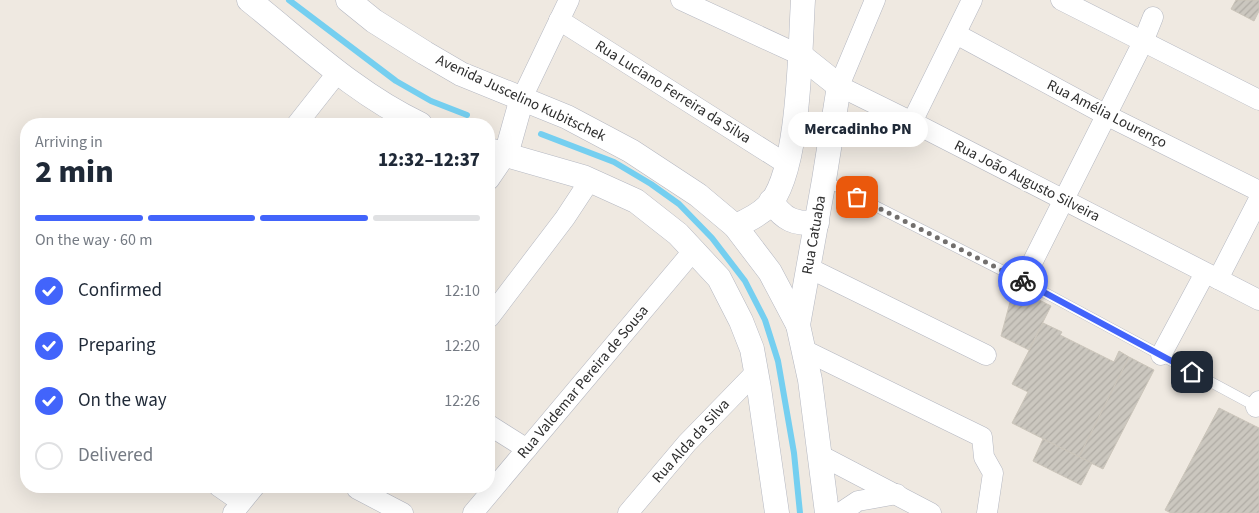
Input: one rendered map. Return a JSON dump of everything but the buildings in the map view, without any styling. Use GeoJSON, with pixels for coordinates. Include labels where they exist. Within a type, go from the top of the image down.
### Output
{"type":"FeatureCollection","features":[{"type":"Feature","properties":{"kind":"street"},"geometry":{"type":"LineString","coordinates":[[249,0],[338,72],[379,102],[407,118]]}},
{"type":"Feature","properties":{"kind":"street","name":"Avenida Juscelino Kubitschek"},"geometry":{"type":"LineString","coordinates":[[348,0],[374,21],[424,54],[461,74],[568,117],[631,151],[698,195],[736,226],[770,272],[798,325],[804,350],[827,513]]}},
{"type":"Feature","properties":{"kind":"street"},"geometry":{"type":"LineString","coordinates":[[569,0],[497,153],[583,177],[636,201],[678,234],[718,278],[742,321],[752,349],[757,371],[777,513]]}},
{"type":"Feature","properties":{"kind":"street"},"geometry":{"type":"LineString","coordinates":[[681,0],[800,55]]}},
{"type":"Feature","properties":{"kind":"street"},"geometry":{"type":"LineString","coordinates":[[736,226],[752,218],[769,205],[781,184],[788,165],[796,116],[803,0]]}},
{"type":"Feature","properties":{"kind":"street"},"geometry":{"type":"LineString","coordinates":[[839,86],[875,0]]}},
{"type":"Feature","properties":{"kind":"street"},"geometry":{"type":"LineString","coordinates":[[912,122],[972,0]]}},
{"type":"Feature","properties":{"kind":"street"},"geometry":{"type":"LineString","coordinates":[[1061,0],[1259,100]]}},
{"type":"Feature","properties":{"kind":"street"},"geometry":{"type":"LineString","coordinates":[[1023,281],[1143,42],[1152,17]]}},
{"type":"Feature","properties":{"kind":"street","name":"Rua Luciano Ferreira da Silva"},"geometry":{"type":"LineString","coordinates":[[559,20],[788,165]]}},
{"type":"Feature","properties":{"kind":"street","name":"Rua Amélia Lourenço"},"geometry":{"type":"LineString","coordinates":[[956,34],[1106,115],[1259,191]]}},
{"type":"Feature","properties":{"kind":"street","name":"Rua João Augusto Silveira"},"geometry":{"type":"LineString","coordinates":[[800,55],[839,86],[1259,300]]}},
{"type":"Feature","properties":{"kind":"street"},"geometry":{"type":"LineString","coordinates":[[302,118],[338,72]]}},
{"type":"Feature","properties":{"kind":"street","name":"Rua Catuaba"},"geometry":{"type":"LineString","coordinates":[[798,325],[839,86]]}},
{"type":"Feature","properties":{"kind":"street"},"geometry":{"type":"LineString","coordinates":[[495,310],[560,225],[590,180]]}},
{"type":"Feature","properties":{"kind":"street"},"geometry":{"type":"LineString","coordinates":[[1161,356],[1259,199]]}},
{"type":"Feature","properties":{"kind":"street"},"geometry":{"type":"LineString","coordinates":[[771,201],[779,212],[790,220],[803,224],[817,223]]}},
{"type":"Feature","properties":{"kind":"street","name":"Rua Valdemar Pereira de Sousa"},"geometry":{"type":"LineString","coordinates":[[495,486],[693,251]]}},
{"type":"Feature","properties":{"kind":"street"},"geometry":{"type":"LineString","coordinates":[[809,268],[986,355]]}},
{"type":"Feature","properties":{"kind":"street"},"geometry":{"type":"LineString","coordinates":[[804,350],[982,437],[984,457],[993,473],[987,513]]}},
{"type":"Feature","properties":{"kind":"street","name":"Rua Alda da Silva"},"geometry":{"type":"LineString","coordinates":[[628,513],[687,443],[757,371]]}},
{"type":"Feature","properties":{"kind":"street"},"geometry":{"type":"LineString","coordinates":[[495,429],[527,449]]}},
{"type":"Feature","properties":{"kind":"street"},"geometry":{"type":"LineString","coordinates":[[820,455],[931,513]]}},
{"type":"Feature","properties":{"kind":"street"},"geometry":{"type":"LineString","coordinates":[[224,493],[237,508],[249,493]]}},
{"type":"Feature","properties":{"kind":"street"},"geometry":{"type":"LineString","coordinates":[[358,493],[368,513]]}},
{"type":"Feature","properties":{"kind":"street"},"geometry":{"type":"LineString","coordinates":[[365,493],[403,513]]}},
{"type":"Feature","properties":{"kind":"street","name":"Rua Valdemar Pereira de Sousa"},"geometry":{"type":"LineString","coordinates":[[472,513],[489,493]]}},
{"type":"Feature","properties":{"kind":"street"},"geometry":{"type":"LineString","coordinates":[[840,513],[858,501],[897,494]]}},
{"type":"Feature","properties":{"kind":"lane"},"geometry":{"type":"LineString","coordinates":[[824,180],[1023,281],[1161,356],[1258,405]]}},
{"type":"Feature","properties":{"kind":"waterway"},"geometry":{"type":"LineString","coordinates":[[289,0],[396,81],[431,101],[467,115]]}},
{"type":"Feature","properties":{"kind":"waterway"},"geometry":{"type":"LineString","coordinates":[[541,134],[614,162],[651,184],[679,204],[712,238],[745,281],[765,320],[778,361],[794,453],[800,513]]}},
{"type":"Feature","properties":{"kind":"way so far"},"geometry":{"type":"LineString","coordinates":[[857,197],[1023,281]]}},
{"type":"Feature","properties":{"kind":"place","name":"Mercadinho PN"},"geometry":{"type":"Point","coordinates":[857,197]}},
{"type":"Feature","properties":{"kind":"route"},"geometry":{"type":"LineString","coordinates":[[1023,281],[1192,372]]}}]}
